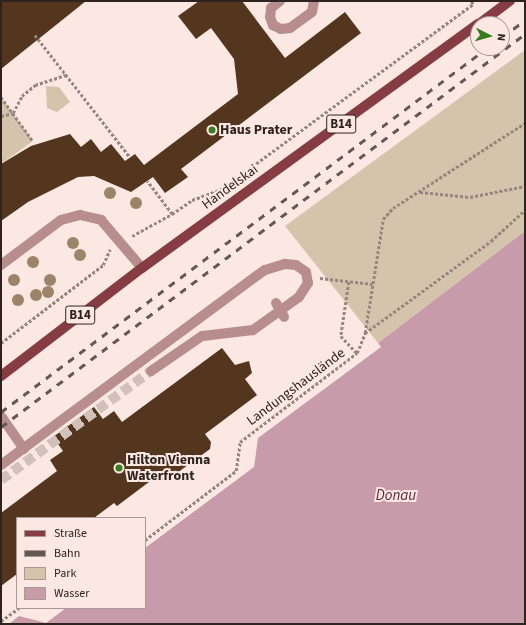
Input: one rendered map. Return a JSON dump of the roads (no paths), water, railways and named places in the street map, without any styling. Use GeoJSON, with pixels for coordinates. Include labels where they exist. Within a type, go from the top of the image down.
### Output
{"type":"FeatureCollection","features":[{"type":"Feature","properties":{"kind":"main road","name":"Handelskai"},"geometry":{"type":"LineString","coordinates":[[489,16],[510,1]]}},
{"type":"Feature","properties":{"kind":"main road","name":"Handelskai"},"geometry":{"type":"LineString","coordinates":[[1,376],[142,268],[470,30]]}},
{"type":"Feature","properties":{"kind":"lane"},"geometry":{"type":"LineString","coordinates":[[280,1],[271,8],[270,17],[273,25],[281,29],[290,28],[312,12],[314,1]]}},
{"type":"Feature","properties":{"kind":"lane"},"geometry":{"type":"LineString","coordinates":[[1,265],[61,220],[80,215],[101,220],[123,242],[142,268]]}},
{"type":"Feature","properties":{"kind":"lane"},"geometry":{"type":"LineString","coordinates":[[1,465],[265,270],[296,265],[308,277],[304,290],[253,330],[202,336],[150,371]]}},
{"type":"Feature","properties":{"kind":"lane"},"geometry":{"type":"LineString","coordinates":[[1,416],[24,449]]}},
{"type":"Feature","properties":{"kind":"water","name":"Donau"},"geometry":{"type":"Polygon","coordinates":[[[525,231],[525,624],[9,624],[19,616],[46,623],[65,609],[146,609],[146,547],[254,467],[258,438],[381,347],[378,343],[525,231]]]}},
{"type":"Feature","properties":{"kind":"tunnel"},"geometry":{"type":"LineString","coordinates":[[1,480],[151,371]]}},
{"type":"Feature","properties":{"kind":"railway"},"geometry":{"type":"LineString","coordinates":[[510,31],[525,20]]}},
{"type":"Feature","properties":{"kind":"railway"},"geometry":{"type":"LineString","coordinates":[[1,427],[525,34]]}},
{"type":"Feature","properties":{"kind":"railway"},"geometry":{"type":"LineString","coordinates":[[1,412],[476,56]]}},
{"type":"Feature","properties":{"kind":"place","name":"Haus Prater"},"geometry":{"type":"Point","coordinates":[212,130]}},
{"type":"Feature","properties":{"kind":"place","name":"Hilton Vienna Waterfront"},"geometry":{"type":"Point","coordinates":[119,468]}}]}
